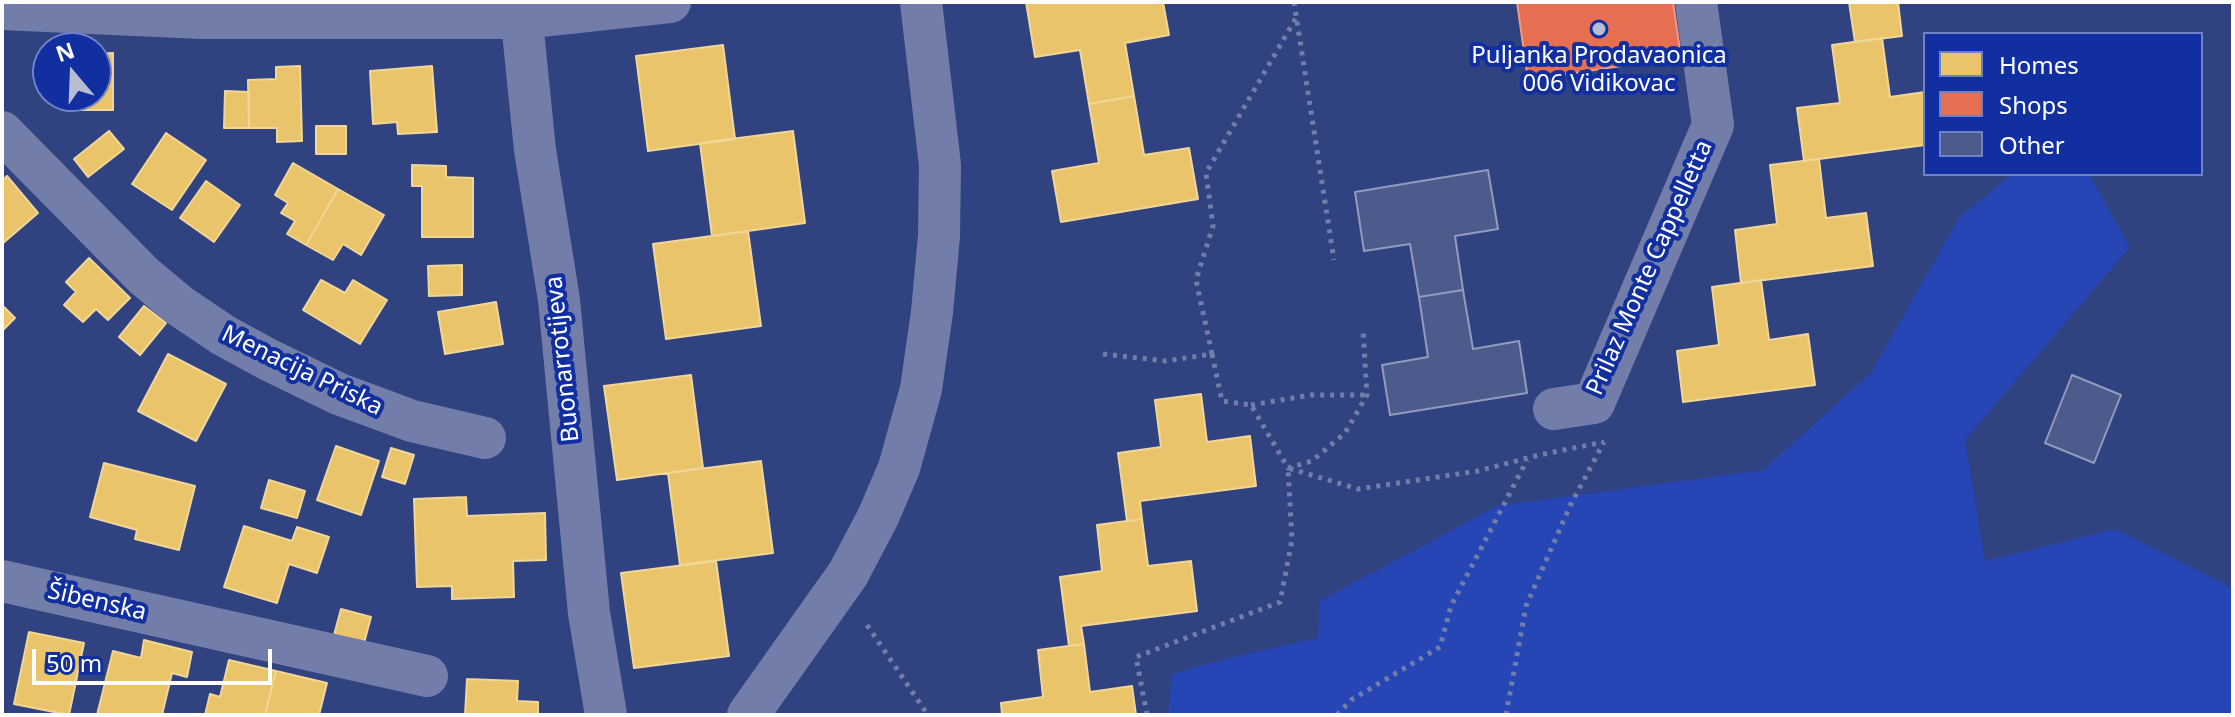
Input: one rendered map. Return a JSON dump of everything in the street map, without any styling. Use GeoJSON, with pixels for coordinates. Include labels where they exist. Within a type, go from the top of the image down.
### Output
{"type":"FeatureCollection","features":[{"type":"Feature","properties":{"kind":"street"},"geometry":{"type":"LineString","coordinates":[[2,9],[202,18],[521,10],[670,2]]}},
{"type":"Feature","properties":{"kind":"street"},"geometry":{"type":"LineString","coordinates":[[748,715],[848,574],[899,468],[921,389],[939,236],[940,165],[921,2]]}},
{"type":"Feature","properties":{"kind":"street","name":"Prilaz Monte Cappelletta"},"geometry":{"type":"LineString","coordinates":[[1574,406],[1713,125],[1696,2]]}},
{"type":"Feature","properties":{"kind":"street","name":"Buonarrotijeva"},"geometry":{"type":"LineString","coordinates":[[521,10],[535,150],[559,300],[589,613],[606,715]]}},
{"type":"Feature","properties":{"kind":"street","name":"Menacija Priska"},"geometry":{"type":"LineString","coordinates":[[2,132],[144,276],[180,306],[223,335],[339,394],[412,421],[485,438]]}},
{"type":"Feature","properties":{"kind":"street","name":"Šibenska"},"geometry":{"type":"LineString","coordinates":[[2,581],[427,676]]}},
{"type":"Feature","properties":{"kind":"path"},"geometry":{"type":"LineString","coordinates":[[1294,2],[1334,260]]}},
{"type":"Feature","properties":{"kind":"path"},"geometry":{"type":"LineString","coordinates":[[1296,18],[1206,173],[1213,226],[1196,280],[1222,401],[1251,405],[1311,395],[1367,395]]}},
{"type":"Feature","properties":{"kind":"path"},"geometry":{"type":"LineString","coordinates":[[1288,468],[1312,461],[1345,433],[1367,395],[1363,330]]}},
{"type":"Feature","properties":{"kind":"path"},"geometry":{"type":"LineString","coordinates":[[1103,354],[1166,361],[1212,354]]}},
{"type":"Feature","properties":{"kind":"path"},"geometry":{"type":"LineString","coordinates":[[1147,715],[1136,657],[1280,602],[1292,540],[1288,468],[1251,405]]}},
{"type":"Feature","properties":{"kind":"path"},"geometry":{"type":"LineString","coordinates":[[1574,406],[1604,442]]}},
{"type":"Feature","properties":{"kind":"path"},"geometry":{"type":"LineString","coordinates":[[1288,468],[1358,489],[1478,471],[1604,442]]}},
{"type":"Feature","properties":{"kind":"path"},"geometry":{"type":"LineString","coordinates":[[1506,715],[1526,606],[1570,506],[1604,442]]}},
{"type":"Feature","properties":{"kind":"path"},"geometry":{"type":"LineString","coordinates":[[1337,715],[1351,700],[1440,647],[1451,606],[1527,458]]}},
{"type":"Feature","properties":{"kind":"path"},"geometry":{"type":"LineString","coordinates":[[867,625],[928,715]]}},
{"type":"Feature","properties":{"kind":"shaded area"},"geometry":{"type":"Polygon","coordinates":[[[2010,176],[2090,176],[2130,247],[1965,440],[1985,561],[2115,529],[2233,588],[2233,715],[1168,715],[1172,674],[1318,638],[1320,601],[1497,506],[1763,470],[1871,373],[1959,218],[2010,176]]]}},
{"type":"Feature","properties":{"kind":"building: Homes"},"geometry":{"type":"Polygon","coordinates":[[[1026,2],[1163,2],[1169,35],[1125,43],[1134,96],[1089,104],[1080,50],[1035,57],[1026,2]]]}},
{"type":"Feature","properties":{"kind":"building: Homes"},"geometry":{"type":"Polygon","coordinates":[[[1849,2],[1898,2],[1902,36],[1855,42],[1849,2]]]}},
{"type":"Feature","properties":{"kind":"building: Homes"},"geometry":{"type":"Polygon","coordinates":[[[1882,38],[1890,97],[1923,92],[1923,145],[1804,161],[1797,108],[1840,103],[1832,45],[1882,38]]]}},
{"type":"Feature","properties":{"kind":"building: Homes"},"geometry":{"type":"Polygon","coordinates":[[[723,45],[735,139],[648,151],[636,56],[723,45]]]}},
{"type":"Feature","properties":{"kind":"building: Homes"},"geometry":{"type":"Polygon","coordinates":[[[113,53],[113,110],[112,110],[113,53]]]}},
{"type":"Feature","properties":{"kind":"building: Homes"},"geometry":{"type":"Polygon","coordinates":[[[300,66],[302,141],[277,142],[277,128],[249,128],[248,80],[276,79],[276,67],[300,66]]]}},
{"type":"Feature","properties":{"kind":"building: Homes"},"geometry":{"type":"Polygon","coordinates":[[[432,66],[437,132],[398,134],[397,122],[373,124],[370,71],[432,66]]]}},
{"type":"Feature","properties":{"kind":"building: Homes"},"geometry":{"type":"Polygon","coordinates":[[[225,91],[249,92],[249,128],[224,128],[225,91]]]}},
{"type":"Feature","properties":{"kind":"building: Homes"},"geometry":{"type":"Polygon","coordinates":[[[1134,96],[1144,155],[1189,148],[1198,199],[1061,222],[1052,171],[1099,163],[1089,104],[1134,96]]]}},
{"type":"Feature","properties":{"kind":"building: Homes"},"geometry":{"type":"Polygon","coordinates":[[[316,126],[346,126],[346,154],[316,154],[316,126]]]}},
{"type":"Feature","properties":{"kind":"building: Homes"},"geometry":{"type":"Polygon","coordinates":[[[109,131],[124,149],[88,177],[74,159],[109,131]]]}},
{"type":"Feature","properties":{"kind":"building: Homes"},"geometry":{"type":"Polygon","coordinates":[[[793,131],[805,223],[712,236],[700,143],[793,131]]]}},
{"type":"Feature","properties":{"kind":"building: Homes"},"geometry":{"type":"Polygon","coordinates":[[[166,133],[206,160],[172,210],[132,184],[166,133]]]}},
{"type":"Feature","properties":{"kind":"building: Homes"},"geometry":{"type":"Polygon","coordinates":[[[1819,159],[1826,218],[1866,213],[1873,266],[1741,283],[1735,230],[1777,224],[1770,165],[1819,159]]]}},
{"type":"Feature","properties":{"kind":"building: Homes"},"geometry":{"type":"Polygon","coordinates":[[[293,163],[338,189],[306,245],[287,234],[295,221],[281,213],[288,203],[275,195],[293,163]]]}},
{"type":"Feature","properties":{"kind":"building: Homes"},"geometry":{"type":"Polygon","coordinates":[[[412,165],[446,166],[446,177],[473,178],[473,237],[422,237],[422,186],[412,186],[412,165]]]}},
{"type":"Feature","properties":{"kind":"building: Homes"},"geometry":{"type":"Polygon","coordinates":[[[7,176],[38,213],[2,244],[2,181],[7,176]]]}},
{"type":"Feature","properties":{"kind":"building: Homes"},"geometry":{"type":"Polygon","coordinates":[[[206,181],[240,205],[214,242],[180,218],[206,181]]]}},
{"type":"Feature","properties":{"kind":"building: Homes"},"geometry":{"type":"Polygon","coordinates":[[[338,189],[384,215],[361,255],[343,244],[333,260],[306,245],[338,189]]]}},
{"type":"Feature","properties":{"kind":"building: Homes"},"geometry":{"type":"Polygon","coordinates":[[[748,231],[761,326],[666,339],[653,244],[748,231]]]}},
{"type":"Feature","properties":{"kind":"building: Homes"},"geometry":{"type":"Polygon","coordinates":[[[89,258],[130,298],[108,320],[96,309],[83,322],[64,305],[76,292],[66,282],[89,258]]]}},
{"type":"Feature","properties":{"kind":"building: Homes"},"geometry":{"type":"Polygon","coordinates":[[[462,265],[462,295],[429,296],[428,266],[462,265]]]}},
{"type":"Feature","properties":{"kind":"building: Homes"},"geometry":{"type":"Polygon","coordinates":[[[321,280],[345,293],[353,280],[387,300],[360,344],[303,310],[321,280]]]}},
{"type":"Feature","properties":{"kind":"building: Homes"},"geometry":{"type":"Polygon","coordinates":[[[1761,280],[1769,340],[1808,334],[1815,385],[1683,402],[1677,351],[1719,345],[1712,287],[1761,280]]]}},
{"type":"Feature","properties":{"kind":"building: Homes"},"geometry":{"type":"Polygon","coordinates":[[[496,302],[503,344],[445,354],[438,312],[496,302]]]}},
{"type":"Feature","properties":{"kind":"building: Homes"},"geometry":{"type":"Polygon","coordinates":[[[2,305],[15,318],[2,331],[2,305]]]}},
{"type":"Feature","properties":{"kind":"building: Homes"},"geometry":{"type":"Polygon","coordinates":[[[144,306],[166,323],[140,355],[119,337],[144,306]]]}},
{"type":"Feature","properties":{"kind":"building: Homes"},"geometry":{"type":"Polygon","coordinates":[[[168,354],[226,384],[196,441],[138,411],[168,354]]]}},
{"type":"Feature","properties":{"kind":"building: Homes"},"geometry":{"type":"Polygon","coordinates":[[[691,375],[703,468],[617,480],[604,386],[691,375]]]}},
{"type":"Feature","properties":{"kind":"building: Homes"},"geometry":{"type":"Polygon","coordinates":[[[1201,394],[1207,442],[1250,436],[1256,486],[1140,501],[1142,519],[1127,521],[1118,453],[1161,447],[1155,400],[1201,394]]]}},
{"type":"Feature","properties":{"kind":"building: Homes"},"geometry":{"type":"Polygon","coordinates":[[[336,446],[379,461],[361,515],[317,500],[336,446]]]}},
{"type":"Feature","properties":{"kind":"building: Homes"},"geometry":{"type":"Polygon","coordinates":[[[391,448],[414,455],[405,484],[382,477],[391,448]]]}},
{"type":"Feature","properties":{"kind":"building: Homes"},"geometry":{"type":"Polygon","coordinates":[[[761,461],[773,553],[680,565],[668,473],[761,461]]]}},
{"type":"Feature","properties":{"kind":"building: Homes"},"geometry":{"type":"Polygon","coordinates":[[[104,463],[195,486],[179,550],[135,539],[137,530],[90,517],[104,463]]]}},
{"type":"Feature","properties":{"kind":"building: Homes"},"geometry":{"type":"Polygon","coordinates":[[[269,480],[305,491],[297,518],[261,508],[269,480]]]}},
{"type":"Feature","properties":{"kind":"building: Homes"},"geometry":{"type":"Polygon","coordinates":[[[466,497],[467,516],[545,513],[546,560],[513,561],[514,597],[452,599],[452,586],[417,587],[414,499],[466,497]]]}},
{"type":"Feature","properties":{"kind":"building: Homes"},"geometry":{"type":"Polygon","coordinates":[[[1142,519],[1148,566],[1191,561],[1197,611],[1081,626],[1084,644],[1069,646],[1060,577],[1102,571],[1097,525],[1142,519]]]}},
{"type":"Feature","properties":{"kind":"building: Homes"},"geometry":{"type":"Polygon","coordinates":[[[244,526],[292,541],[297,527],[329,537],[317,573],[289,564],[277,603],[224,587],[244,526]]]}},
{"type":"Feature","properties":{"kind":"building: Homes"},"geometry":{"type":"Polygon","coordinates":[[[716,561],[729,656],[634,668],[621,573],[716,561]]]}},
{"type":"Feature","properties":{"kind":"building: Homes"},"geometry":{"type":"Polygon","coordinates":[[[341,609],[371,617],[364,643],[334,635],[341,609]]]}},
{"type":"Feature","properties":{"kind":"building: Homes"},"geometry":{"type":"Polygon","coordinates":[[[29,632],[84,643],[69,715],[14,704],[29,632]]]}},
{"type":"Feature","properties":{"kind":"building: Homes"},"geometry":{"type":"Polygon","coordinates":[[[144,640],[192,652],[187,677],[172,673],[162,715],[97,715],[113,651],[141,658],[144,640]]]}},
{"type":"Feature","properties":{"kind":"building: Homes"},"geometry":{"type":"Polygon","coordinates":[[[1084,644],[1090,692],[1132,686],[1136,715],[1002,715],[1001,703],[1043,697],[1038,650],[1084,644]]]}},
{"type":"Feature","properties":{"kind":"building: Homes"},"geometry":{"type":"Polygon","coordinates":[[[229,660],[276,671],[265,715],[205,715],[210,694],[220,697],[229,660]]]}},
{"type":"Feature","properties":{"kind":"building: Homes"},"geometry":{"type":"Polygon","coordinates":[[[276,671],[327,683],[319,715],[265,715],[276,671]]]}},
{"type":"Feature","properties":{"kind":"building: Homes"},"geometry":{"type":"Polygon","coordinates":[[[467,679],[518,681],[517,701],[538,702],[538,715],[465,715],[467,679]]]}},
{"type":"Feature","properties":{"kind":"building: Shops","name":"Puljanka Prodavaonica 006 Vidikovac"},"geometry":{"type":"Polygon","coordinates":[[[1517,2],[1673,2],[1681,57],[1528,80],[1517,2]]]}},
{"type":"Feature","properties":{"kind":"building: Other"},"geometry":{"type":"Polygon","coordinates":[[[1488,170],[1498,229],[1455,236],[1463,290],[1419,297],[1410,244],[1364,251],[1355,192],[1488,170]]]}},
{"type":"Feature","properties":{"kind":"building: Other"},"geometry":{"type":"Polygon","coordinates":[[[1463,290],[1473,349],[1519,341],[1527,393],[1390,415],[1382,365],[1428,357],[1419,297],[1463,290]]]}},
{"type":"Feature","properties":{"kind":"building: Other"},"geometry":{"type":"Polygon","coordinates":[[[2072,375],[2121,395],[2094,463],[2045,443],[2072,375]]]}},
{"type":"Feature","properties":{"kind":"place","name":"Puljanka Prodavaonica 006 Vidikovac"},"geometry":{"type":"Point","coordinates":[1599,29]}}]}
